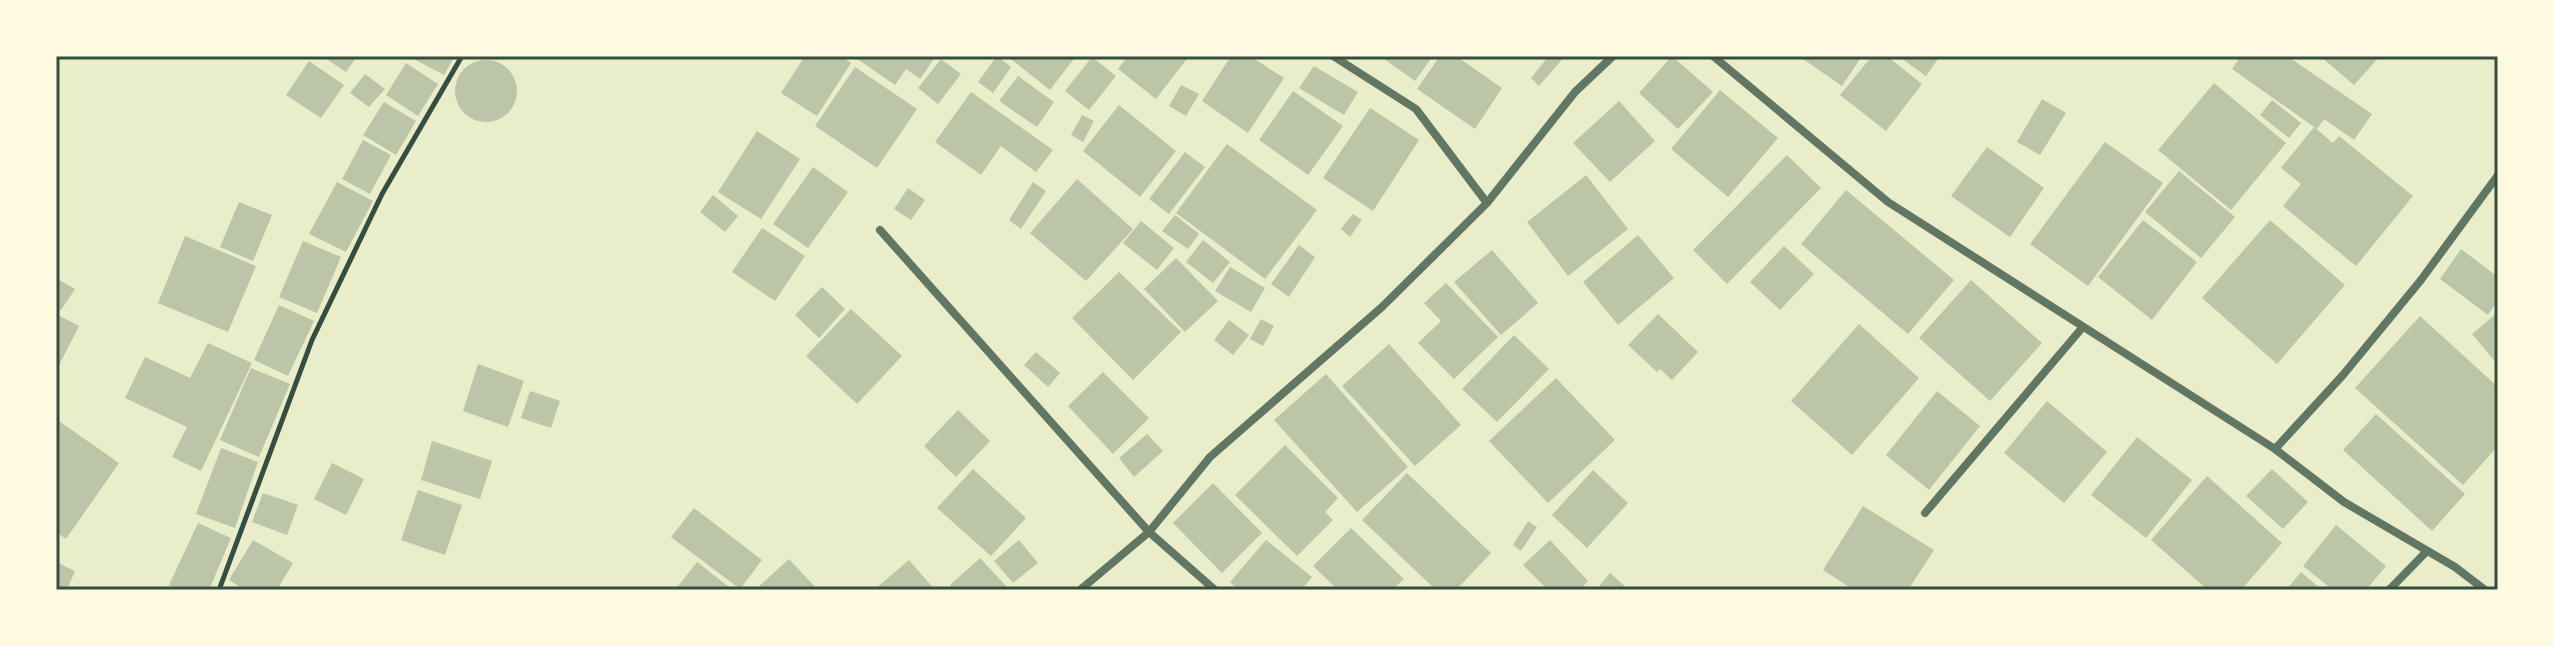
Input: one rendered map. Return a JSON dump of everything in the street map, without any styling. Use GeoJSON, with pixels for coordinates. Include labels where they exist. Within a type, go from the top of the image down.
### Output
{"type":"FeatureCollection","features":[{"type":"Feature","properties":{"kind":"street"},"geometry":{"type":"LineString","coordinates":[[1333,56],[1416,109],[1487,203]]}},
{"type":"Feature","properties":{"kind":"street"},"geometry":{"type":"LineString","coordinates":[[1080,590],[1149,532],[1210,457],[1382,307],[1487,203],[1575,92],[1613,56]]}},
{"type":"Feature","properties":{"kind":"street"},"geometry":{"type":"LineString","coordinates":[[1713,56],[1888,202],[2275,449],[2344,502],[2455,567],[2485,590]]}},
{"type":"Feature","properties":{"kind":"street"},"geometry":{"type":"LineString","coordinates":[[2275,449],[2382,328],[2498,175]]}},
{"type":"Feature","properties":{"kind":"street"},"geometry":{"type":"LineString","coordinates":[[880,230],[1149,532],[1215,590]]}},
{"type":"Feature","properties":{"kind":"street"},"geometry":{"type":"LineString","coordinates":[[1925,513],[2082,328]]}},
{"type":"Feature","properties":{"kind":"street"},"geometry":{"type":"LineString","coordinates":[[2389,590],[2427,551]]}},
{"type":"Feature","properties":{"kind":"path"},"geometry":{"type":"LineString","coordinates":[[219,590],[312,340],[382,194],[462,56]]}},
{"type":"Feature","properties":{"kind":"building"},"geometry":{"type":"Polygon","coordinates":[[[322,56],[357,56],[346,72],[322,56]]]}},
{"type":"Feature","properties":{"kind":"building"},"geometry":{"type":"Polygon","coordinates":[[[408,56],[451,56],[454,57],[444,75],[408,56]]]}},
{"type":"Feature","properties":{"kind":"building"},"geometry":{"type":"Polygon","coordinates":[[[805,56],[841,56],[851,63],[817,116],[781,93],[805,56]]]}},
{"type":"Feature","properties":{"kind":"building"},"geometry":{"type":"Polygon","coordinates":[[[853,56],[936,56],[920,79],[906,69],[895,85],[853,56]]]}},
{"type":"Feature","properties":{"kind":"building"},"geometry":{"type":"Polygon","coordinates":[[[997,56],[1011,67],[993,93],[978,82],[997,56]]]}},
{"type":"Feature","properties":{"kind":"building"},"geometry":{"type":"Polygon","coordinates":[[[1007,56],[1076,56],[1050,90],[1007,56]]]}},
{"type":"Feature","properties":{"kind":"building"},"geometry":{"type":"Polygon","coordinates":[[[1128,56],[1189,56],[1156,99],[1118,69],[1128,56]]]}},
{"type":"Feature","properties":{"kind":"building"},"geometry":{"type":"Polygon","coordinates":[[[1231,56],[1250,56],[1284,78],[1248,133],[1202,101],[1231,56]]]}},
{"type":"Feature","properties":{"kind":"building"},"geometry":{"type":"Polygon","coordinates":[[[1380,56],[1433,56],[1415,81],[1380,56]]]}},
{"type":"Feature","properties":{"kind":"building"},"geometry":{"type":"Polygon","coordinates":[[[1440,56],[1456,56],[1502,88],[1475,129],[1417,89],[1440,56]]]}},
{"type":"Feature","properties":{"kind":"building"},"geometry":{"type":"Polygon","coordinates":[[[1549,56],[1565,56],[1539,86],[1531,78],[1549,56]]]}},
{"type":"Feature","properties":{"kind":"building"},"geometry":{"type":"Polygon","coordinates":[[[1672,56],[1713,92],[1678,129],[1639,93],[1672,56]]]}},
{"type":"Feature","properties":{"kind":"building"},"geometry":{"type":"Polygon","coordinates":[[[1806,56],[1862,56],[1842,86],[1803,59],[1806,56]]]}},
{"type":"Feature","properties":{"kind":"building"},"geometry":{"type":"Polygon","coordinates":[[[1872,56],[1887,56],[1922,84],[1886,131],[1840,95],[1872,56]]]}},
{"type":"Feature","properties":{"kind":"building"},"geometry":{"type":"Polygon","coordinates":[[[1898,56],[1940,56],[1926,76],[1898,56]]]}},
{"type":"Feature","properties":{"kind":"building"},"geometry":{"type":"Polygon","coordinates":[[[2241,56],[2287,56],[2372,114],[2354,140],[2324,119],[2317,129],[2232,69],[2241,56]]]}},
{"type":"Feature","properties":{"kind":"building"},"geometry":{"type":"Polygon","coordinates":[[[2320,56],[2380,56],[2354,85],[2320,56]]]}},
{"type":"Feature","properties":{"kind":"building"},"geometry":{"type":"Polygon","coordinates":[[[1092,57],[1116,76],[1089,110],[1065,91],[1092,57]]]}},
{"type":"Feature","properties":{"kind":"building"},"geometry":{"type":"Polygon","coordinates":[[[941,59],[961,74],[938,104],[918,88],[941,59]]]}},
{"type":"Feature","properties":{"kind":"building"},"geometry":{"type":"Polygon","coordinates":[[[480,60],[492,60],[508,69],[515,79],[515,103],[508,113],[492,122],[480,122],[460,108],[455,97],[455,85],[469,65],[480,60]]]}},
{"type":"Feature","properties":{"kind":"building"},"geometry":{"type":"Polygon","coordinates":[[[309,61],[344,85],[321,118],[286,95],[309,61]]]}},
{"type":"Feature","properties":{"kind":"building"},"geometry":{"type":"Polygon","coordinates":[[[406,63],[438,84],[418,116],[386,95],[406,63]]]}},
{"type":"Feature","properties":{"kind":"building"},"geometry":{"type":"Polygon","coordinates":[[[1314,66],[1358,92],[1344,115],[1299,88],[1314,66]]]}},
{"type":"Feature","properties":{"kind":"building"},"geometry":{"type":"Polygon","coordinates":[[[855,67],[917,109],[877,168],[815,126],[855,67]]]}},
{"type":"Feature","properties":{"kind":"building"},"geometry":{"type":"Polygon","coordinates":[[[365,74],[385,89],[369,107],[350,93],[365,74]]]}},
{"type":"Feature","properties":{"kind":"building"},"geometry":{"type":"Polygon","coordinates":[[[1018,76],[1054,102],[1037,127],[999,101],[1018,76]]]}},
{"type":"Feature","properties":{"kind":"building"},"geometry":{"type":"Polygon","coordinates":[[[2214,83],[2286,143],[2231,210],[2158,150],[2214,83]]]}},
{"type":"Feature","properties":{"kind":"building"},"geometry":{"type":"Polygon","coordinates":[[[1181,85],[1199,94],[1186,116],[1169,106],[1181,85]]]}},
{"type":"Feature","properties":{"kind":"building"},"geometry":{"type":"Polygon","coordinates":[[[1720,90],[1778,138],[1728,197],[1671,149],[1720,90]]]}},
{"type":"Feature","properties":{"kind":"building"},"geometry":{"type":"Polygon","coordinates":[[[1293,91],[1343,126],[1308,175],[1259,140],[1293,91]]]}},
{"type":"Feature","properties":{"kind":"building"},"geometry":{"type":"Polygon","coordinates":[[[971,92],[1053,150],[1036,172],[1001,146],[981,175],[935,142],[971,92]]]}},
{"type":"Feature","properties":{"kind":"building"},"geometry":{"type":"Polygon","coordinates":[[[2042,99],[2066,113],[2040,155],[2017,142],[2042,99]]]}},
{"type":"Feature","properties":{"kind":"building"},"geometry":{"type":"Polygon","coordinates":[[[2272,100],[2301,123],[2289,138],[2260,115],[2272,100]]]}},
{"type":"Feature","properties":{"kind":"building"},"geometry":{"type":"Polygon","coordinates":[[[1619,101],[1655,141],[1610,182],[1573,143],[1619,101]]]}},
{"type":"Feature","properties":{"kind":"building"},"geometry":{"type":"Polygon","coordinates":[[[384,102],[416,121],[396,155],[363,135],[384,102]]]}},
{"type":"Feature","properties":{"kind":"building"},"geometry":{"type":"Polygon","coordinates":[[[1119,105],[1176,151],[1140,197],[1083,151],[1119,105]]]}},
{"type":"Feature","properties":{"kind":"building"},"geometry":{"type":"Polygon","coordinates":[[[1370,108],[1419,140],[1373,211],[1323,178],[1370,108]]]}},
{"type":"Feature","properties":{"kind":"building"},"geometry":{"type":"Polygon","coordinates":[[[1082,115],[1094,121],[1083,142],[1071,135],[1082,115]]]}},
{"type":"Feature","properties":{"kind":"building"},"geometry":{"type":"Polygon","coordinates":[[[2314,127],[2333,143],[2339,136],[2413,196],[2356,266],[2283,206],[2301,184],[2281,168],[2314,127]]]}},
{"type":"Feature","properties":{"kind":"building"},"geometry":{"type":"Polygon","coordinates":[[[757,131],[800,159],[761,219],[718,192],[757,131]]]}},
{"type":"Feature","properties":{"kind":"building"},"geometry":{"type":"Polygon","coordinates":[[[363,140],[391,155],[370,194],[342,179],[363,140]]]}},
{"type":"Feature","properties":{"kind":"building"},"geometry":{"type":"Polygon","coordinates":[[[2105,142],[2163,183],[2088,286],[2030,244],[2105,142]]]}},
{"type":"Feature","properties":{"kind":"building"},"geometry":{"type":"Polygon","coordinates":[[[1227,144],[1317,210],[1265,279],[1176,213],[1227,144]]]}},
{"type":"Feature","properties":{"kind":"building"},"geometry":{"type":"Polygon","coordinates":[[[1987,147],[2044,188],[2010,237],[1951,196],[1987,147]]]}},
{"type":"Feature","properties":{"kind":"building"},"geometry":{"type":"Polygon","coordinates":[[[1185,152],[1205,167],[1169,214],[1149,199],[1185,152]]]}},
{"type":"Feature","properties":{"kind":"building"},"geometry":{"type":"Polygon","coordinates":[[[1787,155],[1821,188],[1727,284],[1693,250],[1787,155]]]}},
{"type":"Feature","properties":{"kind":"building"},"geometry":{"type":"Polygon","coordinates":[[[813,167],[848,192],[808,248],[773,224],[813,167]]]}},
{"type":"Feature","properties":{"kind":"building"},"geometry":{"type":"Polygon","coordinates":[[[2179,171],[2235,217],[2201,258],[2145,212],[2179,171]]]}},
{"type":"Feature","properties":{"kind":"building"},"geometry":{"type":"Polygon","coordinates":[[[1586,175],[1628,229],[1568,276],[1527,222],[1586,175]]]}},
{"type":"Feature","properties":{"kind":"building"},"geometry":{"type":"Polygon","coordinates":[[[1077,179],[1133,229],[1086,281],[1030,233],[1077,179]]]}},
{"type":"Feature","properties":{"kind":"building"},"geometry":{"type":"Polygon","coordinates":[[[337,182],[373,201],[346,252],[309,234],[337,182]]]}},
{"type":"Feature","properties":{"kind":"building"},"geometry":{"type":"Polygon","coordinates":[[[1033,182],[1046,191],[1021,229],[1009,220],[1033,182]]]}},
{"type":"Feature","properties":{"kind":"building"},"geometry":{"type":"Polygon","coordinates":[[[908,188],[925,200],[911,220],[894,209],[908,188]]]}},
{"type":"Feature","properties":{"kind":"building"},"geometry":{"type":"Polygon","coordinates":[[[1846,190],[1954,280],[1908,334],[1801,244],[1846,190]]]}},
{"type":"Feature","properties":{"kind":"building"},"geometry":{"type":"Polygon","coordinates":[[[713,195],[738,216],[725,232],[700,212],[713,195]]]}},
{"type":"Feature","properties":{"kind":"building"},"geometry":{"type":"Polygon","coordinates":[[[239,202],[272,215],[253,261],[220,247],[239,202]]]}},
{"type":"Feature","properties":{"kind":"building"},"geometry":{"type":"Polygon","coordinates":[[[1353,214],[1362,220],[1350,237],[1341,229],[1353,214]]]}},
{"type":"Feature","properties":{"kind":"building"},"geometry":{"type":"Polygon","coordinates":[[[1175,215],[1199,234],[1188,249],[1162,231],[1175,215]]]}},
{"type":"Feature","properties":{"kind":"building"},"geometry":{"type":"Polygon","coordinates":[[[2143,220],[2197,262],[2152,320],[2098,277],[2143,220]]]}},
{"type":"Feature","properties":{"kind":"building"},"geometry":{"type":"Polygon","coordinates":[[[2270,220],[2345,285],[2277,364],[2202,298],[2270,220]]]}},
{"type":"Feature","properties":{"kind":"building"},"geometry":{"type":"Polygon","coordinates":[[[1141,221],[1174,248],[1157,270],[1123,243],[1141,221]]]}},
{"type":"Feature","properties":{"kind":"building"},"geometry":{"type":"Polygon","coordinates":[[[762,228],[805,256],[775,301],[732,272],[762,228]]]}},
{"type":"Feature","properties":{"kind":"building"},"geometry":{"type":"Polygon","coordinates":[[[1638,235],[1674,278],[1618,325],[1583,282],[1638,235]]]}},
{"type":"Feature","properties":{"kind":"building"},"geometry":{"type":"Polygon","coordinates":[[[185,236],[256,266],[228,332],[158,303],[185,236]]]}},
{"type":"Feature","properties":{"kind":"building"},"geometry":{"type":"Polygon","coordinates":[[[1203,240],[1230,262],[1213,283],[1186,262],[1203,240]]]}},
{"type":"Feature","properties":{"kind":"building"},"geometry":{"type":"Polygon","coordinates":[[[303,241],[341,257],[317,313],[279,297],[303,241]]]}},
{"type":"Feature","properties":{"kind":"building"},"geometry":{"type":"Polygon","coordinates":[[[1299,245],[1315,257],[1289,297],[1271,284],[1299,245]]]}},
{"type":"Feature","properties":{"kind":"building"},"geometry":{"type":"Polygon","coordinates":[[[1784,246],[1814,274],[1780,310],[1750,282],[1784,246]]]}},
{"type":"Feature","properties":{"kind":"building"},"geometry":{"type":"Polygon","coordinates":[[[2461,249],[2498,277],[2498,300],[2488,315],[2440,279],[2461,249]]]}},
{"type":"Feature","properties":{"kind":"building"},"geometry":{"type":"Polygon","coordinates":[[[1492,250],[1538,303],[1501,335],[1454,282],[1492,250]]]}},
{"type":"Feature","properties":{"kind":"building"},"geometry":{"type":"Polygon","coordinates":[[[1176,258],[1218,301],[1185,332],[1144,289],[1176,258]]]}},
{"type":"Feature","properties":{"kind":"building"},"geometry":{"type":"Polygon","coordinates":[[[1230,267],[1265,288],[1251,312],[1215,291],[1230,267]]]}},
{"type":"Feature","properties":{"kind":"building"},"geometry":{"type":"Polygon","coordinates":[[[1119,272],[1181,332],[1133,380],[1072,318],[1119,272]]]}},
{"type":"Feature","properties":{"kind":"building"},"geometry":{"type":"Polygon","coordinates":[[[56,278],[75,289],[61,310],[56,307],[56,278]]]}},
{"type":"Feature","properties":{"kind":"building"},"geometry":{"type":"Polygon","coordinates":[[[1971,280],[2042,343],[1990,401],[1919,338],[1971,280]]]}},
{"type":"Feature","properties":{"kind":"building"},"geometry":{"type":"Polygon","coordinates":[[[1446,283],[1498,337],[1454,379],[1418,343],[1441,321],[1424,303],[1446,283]]]}},
{"type":"Feature","properties":{"kind":"building"},"geometry":{"type":"Polygon","coordinates":[[[822,287],[845,309],[819,338],[795,315],[822,287]]]}},
{"type":"Feature","properties":{"kind":"building"},"geometry":{"type":"Polygon","coordinates":[[[279,305],[314,321],[288,376],[254,360],[279,305]]]}},
{"type":"Feature","properties":{"kind":"building"},"geometry":{"type":"Polygon","coordinates":[[[851,309],[902,356],[857,404],[806,356],[851,309]]]}},
{"type":"Feature","properties":{"kind":"building"},"geometry":{"type":"Polygon","coordinates":[[[2498,312],[2498,365],[2472,334],[2498,312]]]}},
{"type":"Feature","properties":{"kind":"building"},"geometry":{"type":"Polygon","coordinates":[[[56,314],[79,326],[56,371],[56,314]]]}},
{"type":"Feature","properties":{"kind":"building"},"geometry":{"type":"Polygon","coordinates":[[[1658,314],[1698,352],[1672,380],[1660,369],[1657,372],[1628,345],[1658,314]]]}},
{"type":"Feature","properties":{"kind":"building"},"geometry":{"type":"Polygon","coordinates":[[[2420,316],[2498,387],[2498,446],[2463,485],[2355,388],[2420,316]]]}},
{"type":"Feature","properties":{"kind":"building"},"geometry":{"type":"Polygon","coordinates":[[[1261,319],[1274,326],[1263,346],[1250,339],[1261,319]]]}},
{"type":"Feature","properties":{"kind":"building"},"geometry":{"type":"Polygon","coordinates":[[[1229,320],[1249,335],[1233,355],[1214,340],[1229,320]]]}},
{"type":"Feature","properties":{"kind":"building"},"geometry":{"type":"Polygon","coordinates":[[[1859,324],[1919,378],[1852,455],[1791,401],[1859,324]]]}},
{"type":"Feature","properties":{"kind":"building"},"geometry":{"type":"Polygon","coordinates":[[[1514,335],[1549,369],[1497,422],[1462,389],[1514,335]]]}},
{"type":"Feature","properties":{"kind":"building"},"geometry":{"type":"Polygon","coordinates":[[[208,343],[252,363],[201,471],[172,457],[187,427],[125,398],[145,357],[190,378],[208,343]]]}},
{"type":"Feature","properties":{"kind":"building"},"geometry":{"type":"Polygon","coordinates":[[[1389,344],[1461,425],[1415,466],[1342,386],[1389,344]]]}},
{"type":"Feature","properties":{"kind":"building"},"geometry":{"type":"Polygon","coordinates":[[[1036,352],[1060,373],[1048,387],[1024,365],[1036,352]]]}},
{"type":"Feature","properties":{"kind":"building"},"geometry":{"type":"Polygon","coordinates":[[[478,364],[524,381],[508,427],[463,411],[478,364]]]}},
{"type":"Feature","properties":{"kind":"building"},"geometry":{"type":"Polygon","coordinates":[[[251,368],[290,384],[259,457],[220,440],[251,368]]]}},
{"type":"Feature","properties":{"kind":"building"},"geometry":{"type":"Polygon","coordinates":[[[1103,372],[1149,418],[1113,454],[1068,406],[1103,372]]]}},
{"type":"Feature","properties":{"kind":"building"},"geometry":{"type":"Polygon","coordinates":[[[1326,374],[1408,467],[1357,512],[1274,420],[1326,374]]]}},
{"type":"Feature","properties":{"kind":"building"},"geometry":{"type":"Polygon","coordinates":[[[1556,378],[1615,440],[1548,503],[1489,441],[1556,378]]]}},
{"type":"Feature","properties":{"kind":"building"},"geometry":{"type":"Polygon","coordinates":[[[530,391],[560,401],[551,428],[521,418],[530,391]]]}},
{"type":"Feature","properties":{"kind":"building"},"geometry":{"type":"Polygon","coordinates":[[[1937,391],[1980,426],[1929,490],[1886,455],[1937,391]]]}},
{"type":"Feature","properties":{"kind":"building"},"geometry":{"type":"Polygon","coordinates":[[[2047,401],[2107,452],[2064,503],[2004,453],[2047,401]]]}},
{"type":"Feature","properties":{"kind":"building"},"geometry":{"type":"Polygon","coordinates":[[[958,410],[990,441],[956,477],[924,446],[958,410]]]}},
{"type":"Feature","properties":{"kind":"building"},"geometry":{"type":"Polygon","coordinates":[[[2376,414],[2465,494],[2432,531],[2343,450],[2376,414]]]}},
{"type":"Feature","properties":{"kind":"building"},"geometry":{"type":"Polygon","coordinates":[[[56,419],[119,463],[66,539],[56,532],[56,419]]]}},
{"type":"Feature","properties":{"kind":"building"},"geometry":{"type":"Polygon","coordinates":[[[1147,434],[1163,451],[1134,477],[1119,458],[1147,434]]]}},
{"type":"Feature","properties":{"kind":"building"},"geometry":{"type":"Polygon","coordinates":[[[2137,437],[2192,480],[2146,538],[2091,495],[2137,437]]]}},
{"type":"Feature","properties":{"kind":"building"},"geometry":{"type":"Polygon","coordinates":[[[432,441],[492,461],[480,499],[421,480],[432,441]]]}},
{"type":"Feature","properties":{"kind":"building"},"geometry":{"type":"Polygon","coordinates":[[[1285,445],[1338,498],[1325,512],[1333,520],[1297,556],[1235,495],[1285,445]]]}},
{"type":"Feature","properties":{"kind":"building"},"geometry":{"type":"Polygon","coordinates":[[[221,448],[258,462],[235,528],[196,514],[221,448]]]}},
{"type":"Feature","properties":{"kind":"building"},"geometry":{"type":"Polygon","coordinates":[[[332,463],[364,479],[346,515],[314,499],[332,463]]]}},
{"type":"Feature","properties":{"kind":"building"},"geometry":{"type":"Polygon","coordinates":[[[973,469],[1026,518],[991,556],[937,508],[973,469]]]}},
{"type":"Feature","properties":{"kind":"building"},"geometry":{"type":"Polygon","coordinates":[[[2272,469],[2308,502],[2283,529],[2246,496],[2272,469]]]}},
{"type":"Feature","properties":{"kind":"building"},"geometry":{"type":"Polygon","coordinates":[[[1593,470],[1628,503],[1587,548],[1552,515],[1593,470]]]}},
{"type":"Feature","properties":{"kind":"building"},"geometry":{"type":"Polygon","coordinates":[[[1407,473],[1491,553],[1456,590],[1436,590],[1362,520],[1407,473]]]}},
{"type":"Feature","properties":{"kind":"building"},"geometry":{"type":"Polygon","coordinates":[[[2207,476],[2282,543],[2241,590],[2208,590],[2151,540],[2207,476]]]}},
{"type":"Feature","properties":{"kind":"building"},"geometry":{"type":"Polygon","coordinates":[[[1213,483],[1262,533],[1222,573],[1173,523],[1213,483]]]}},
{"type":"Feature","properties":{"kind":"building"},"geometry":{"type":"Polygon","coordinates":[[[418,490],[462,505],[445,555],[401,540],[418,490]]]}},
{"type":"Feature","properties":{"kind":"building"},"geometry":{"type":"Polygon","coordinates":[[[263,493],[298,505],[287,535],[252,522],[263,493]]]}},
{"type":"Feature","properties":{"kind":"building"},"geometry":{"type":"Polygon","coordinates":[[[1863,506],[1934,550],[1908,590],[1854,590],[1823,570],[1863,506]]]}},
{"type":"Feature","properties":{"kind":"building"},"geometry":{"type":"Polygon","coordinates":[[[694,508],[762,560],[740,589],[671,537],[694,508]]]}},
{"type":"Feature","properties":{"kind":"building"},"geometry":{"type":"Polygon","coordinates":[[[1528,521],[1537,527],[1521,551],[1513,545],[1528,521]]]}},
{"type":"Feature","properties":{"kind":"building"},"geometry":{"type":"Polygon","coordinates":[[[198,523],[231,538],[209,590],[180,590],[169,585],[198,523]]]}},
{"type":"Feature","properties":{"kind":"building"},"geometry":{"type":"Polygon","coordinates":[[[2336,525],[2386,566],[2366,590],[2333,590],[2303,566],[2336,525]]]}},
{"type":"Feature","properties":{"kind":"building"},"geometry":{"type":"Polygon","coordinates":[[[1351,528],[1404,579],[1392,590],[1338,590],[1313,566],[1351,528]]]}},
{"type":"Feature","properties":{"kind":"building"},"geometry":{"type":"Polygon","coordinates":[[[253,540],[293,563],[277,590],[245,590],[229,580],[253,540]]]}},
{"type":"Feature","properties":{"kind":"building"},"geometry":{"type":"Polygon","coordinates":[[[1019,540],[1038,563],[1013,583],[994,561],[1019,540]]]}},
{"type":"Feature","properties":{"kind":"building"},"geometry":{"type":"Polygon","coordinates":[[[1266,540],[1312,577],[1301,590],[1239,590],[1230,582],[1266,540]]]}},
{"type":"Feature","properties":{"kind":"building"},"geometry":{"type":"Polygon","coordinates":[[[1550,540],[1588,581],[1580,590],[1548,590],[1523,565],[1550,540]]]}},
{"type":"Feature","properties":{"kind":"building"},"geometry":{"type":"Polygon","coordinates":[[[980,558],[1008,588],[954,590],[950,585],[980,558]]]}},
{"type":"Feature","properties":{"kind":"building"},"geometry":{"type":"Polygon","coordinates":[[[789,559],[818,590],[755,590],[789,559]]]}},
{"type":"Feature","properties":{"kind":"building"},"geometry":{"type":"Polygon","coordinates":[[[909,560],[935,590],[874,590],[909,560]]]}},
{"type":"Feature","properties":{"kind":"building"},"geometry":{"type":"Polygon","coordinates":[[[56,562],[75,571],[67,590],[56,590],[56,562]]]}},
{"type":"Feature","properties":{"kind":"building"},"geometry":{"type":"Polygon","coordinates":[[[697,562],[733,590],[675,590],[697,562]]]}},
{"type":"Feature","properties":{"kind":"building"},"geometry":{"type":"Polygon","coordinates":[[[2301,572],[2322,590],[2286,590],[2301,572]]]}},
{"type":"Feature","properties":{"kind":"building"},"geometry":{"type":"Polygon","coordinates":[[[1610,573],[1629,590],[1596,590],[1610,573]]]}}]}
